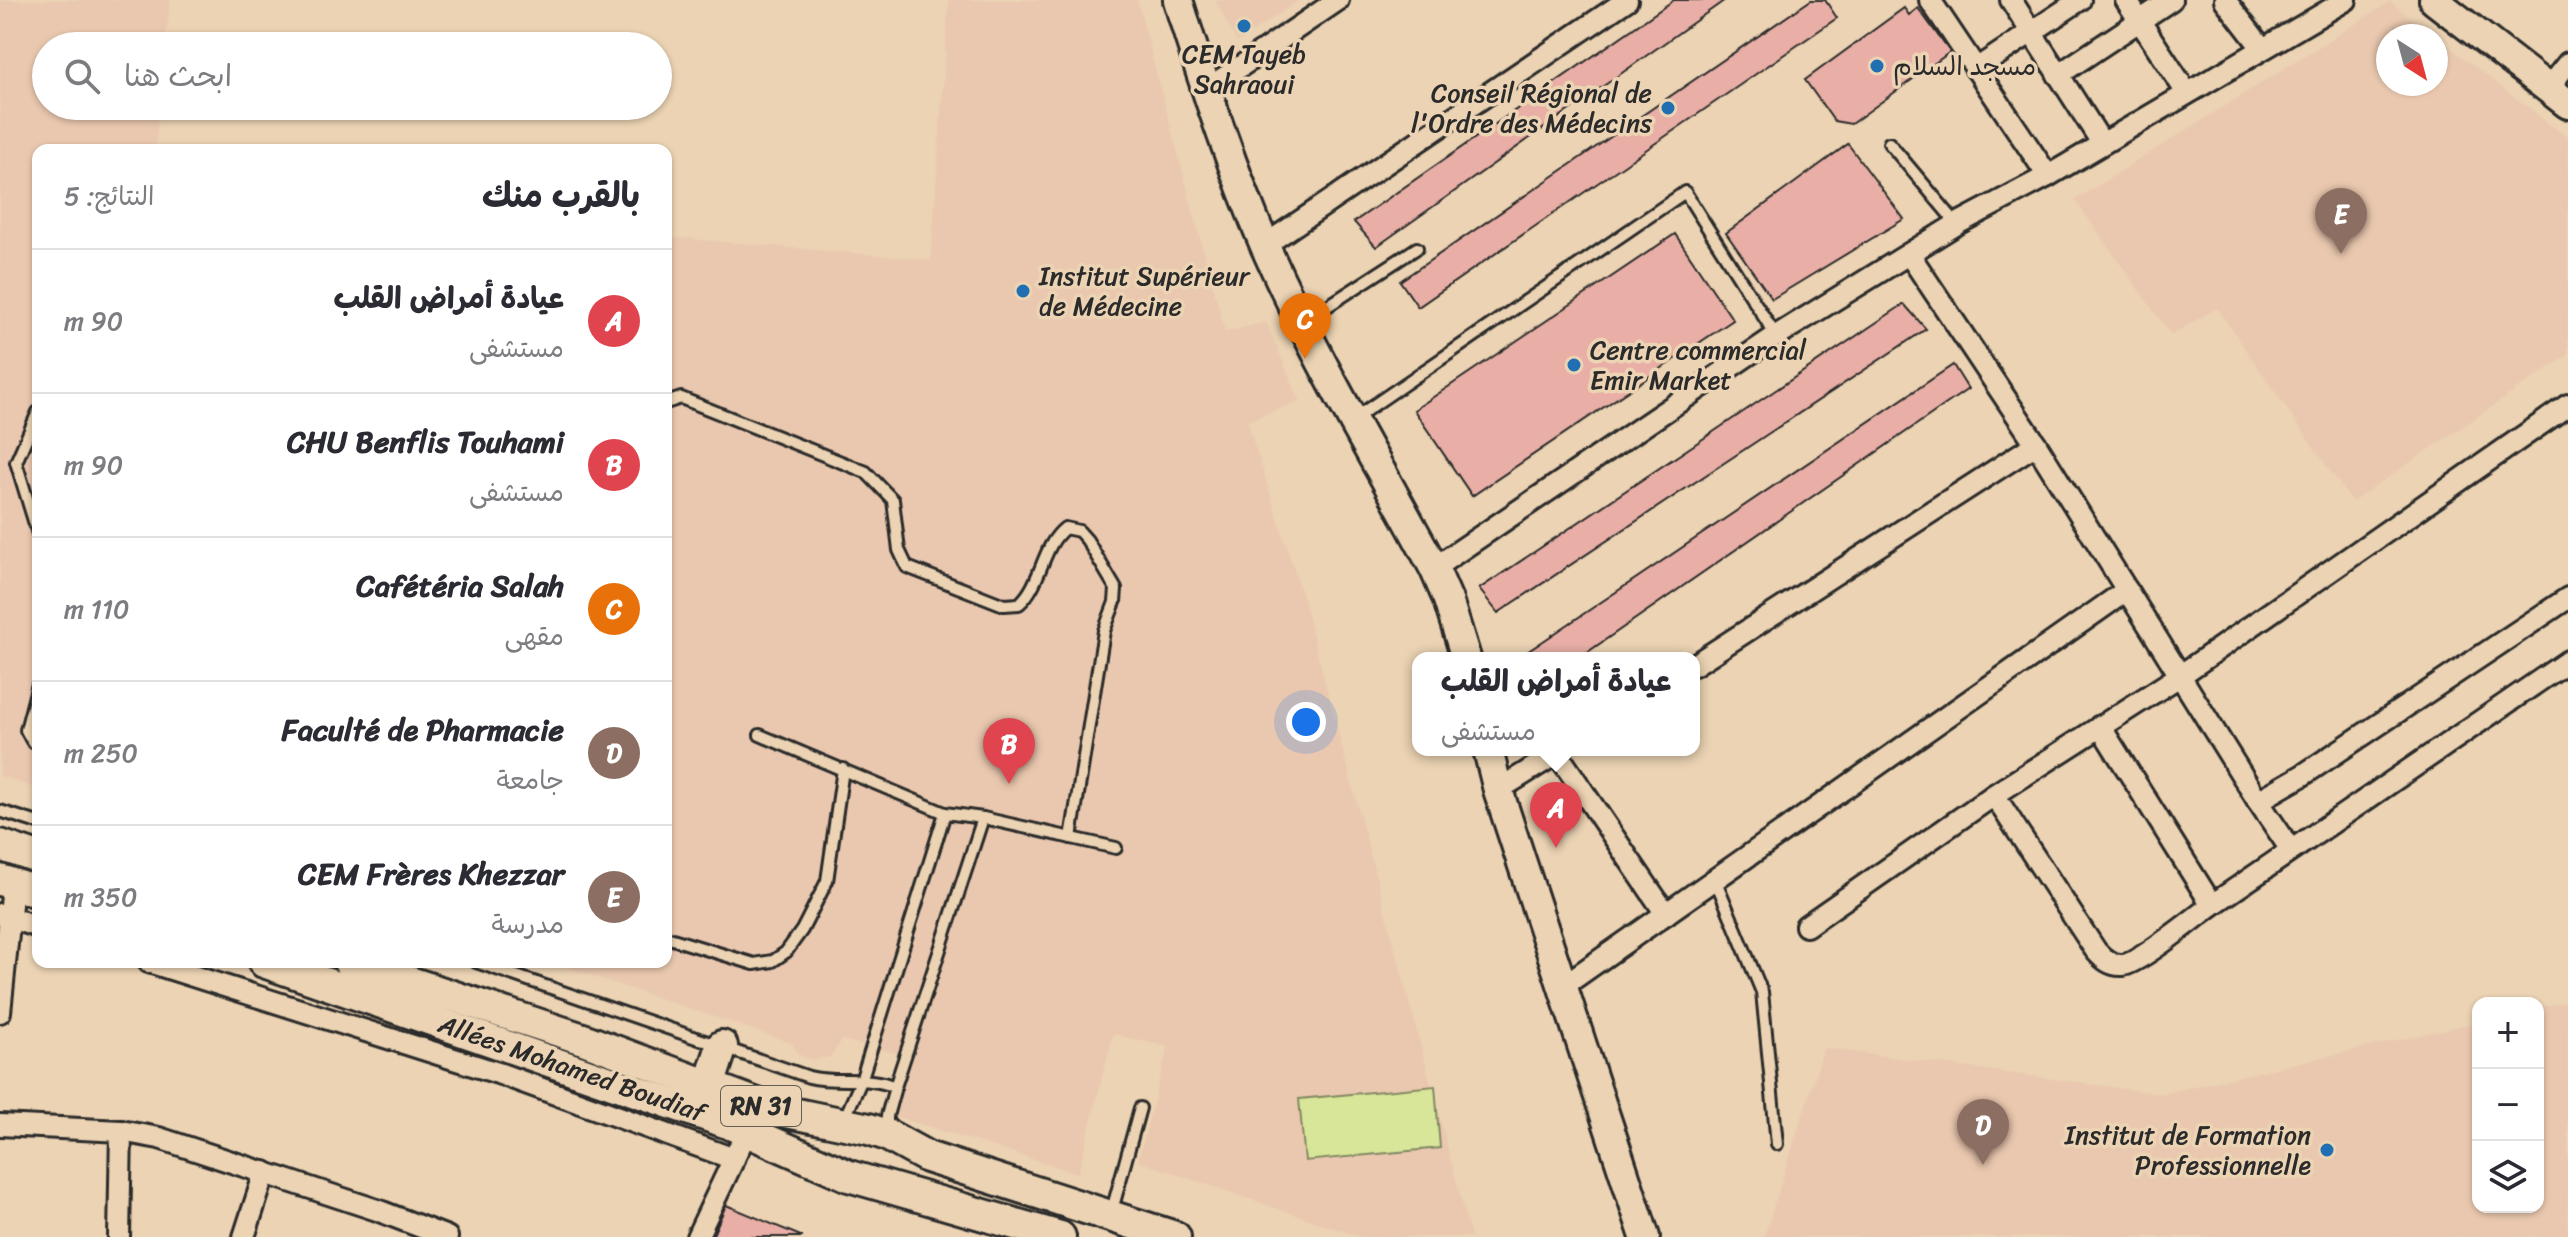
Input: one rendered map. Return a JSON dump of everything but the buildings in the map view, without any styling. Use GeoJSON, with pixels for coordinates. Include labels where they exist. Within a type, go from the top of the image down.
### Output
{"type":"FeatureCollection","features":[{"type":"Feature","properties":{"kind":"main road"},"geometry":{"type":"LineString","coordinates":[[0,845],[32,856]]}},
{"type":"Feature","properties":{"kind":"main road","name":"Allées Mohamed Boudiaf"},"geometry":{"type":"LineString","coordinates":[[281,968],[747,1131],[849,1176],[1023,1232],[1060,1237]]}},
{"type":"Feature","properties":{"kind":"main road","name":"Allées Mohamed Boudiaf"},"geometry":{"type":"LineString","coordinates":[[367,968],[583,1039],[784,1113],[887,1135],[927,1157],[1175,1237]]}},
{"type":"Feature","properties":{"kind":"main road"},"geometry":{"type":"LineString","coordinates":[[709,1086],[722,1046]]}},
{"type":"Feature","properties":{"kind":"main road"},"geometry":{"type":"LineString","coordinates":[[825,1164],[832,1140],[842,1123]]}},
{"type":"Feature","properties":{"kind":"main road"},"geometry":{"type":"LineString","coordinates":[[876,1183],[887,1156],[887,1135]]}},
{"type":"Feature","properties":{"kind":"street"},"geometry":{"type":"LineString","coordinates":[[1178,0],[1206,90],[1265,245],[1302,323],[1434,568],[1464,652]]}},
{"type":"Feature","properties":{"kind":"street"},"geometry":{"type":"LineString","coordinates":[[1206,90],[1338,0]]}},
{"type":"Feature","properties":{"kind":"street"},"geometry":{"type":"LineString","coordinates":[[1265,245],[1627,0]]}},
{"type":"Feature","properties":{"kind":"street"},"geometry":{"type":"LineString","coordinates":[[1930,0],[2048,176]]}},
{"type":"Feature","properties":{"kind":"street"},"geometry":{"type":"LineString","coordinates":[[2011,0],[2102,143]]}},
{"type":"Feature","properties":{"kind":"street"},"geometry":{"type":"LineString","coordinates":[[1976,69],[2080,0]]}},
{"type":"Feature","properties":{"kind":"street"},"geometry":{"type":"LineString","coordinates":[[2126,0],[2187,93]]}},
{"type":"Feature","properties":{"kind":"street"},"geometry":{"type":"LineString","coordinates":[[2058,75],[2171,0]]}},
{"type":"Feature","properties":{"kind":"street"},"geometry":{"type":"LineString","coordinates":[[2225,0],[2262,48]]}},
{"type":"Feature","properties":{"kind":"street"},"geometry":{"type":"LineString","coordinates":[[1434,568],[1776,336],[1957,224],[2048,176],[2346,0]]}},
{"type":"Feature","properties":{"kind":"street"},"geometry":{"type":"LineString","coordinates":[[2434,0],[2558,96],[2568,63]]}},
{"type":"Feature","properties":{"kind":"street"},"geometry":{"type":"LineString","coordinates":[[1909,254],[2036,444],[2291,850]]}},
{"type":"Feature","properties":{"kind":"street"},"geometry":{"type":"LineString","coordinates":[[1806,926],[1994,795],[2181,675],[2568,405]]}},
{"type":"Feature","properties":{"kind":"street"},"geometry":{"type":"LineString","coordinates":[[1700,661],[2036,444]]}},
{"type":"Feature","properties":{"kind":"street"},"geometry":{"type":"LineString","coordinates":[[1563,986],[2127,590]]}},
{"type":"Feature","properties":{"kind":"street"},"geometry":{"type":"LineString","coordinates":[[2258,801],[2303,775],[2568,598]]}},
{"type":"Feature","properties":{"kind":"street"},"geometry":{"type":"LineString","coordinates":[[1994,795],[2103,960],[2130,964],[2568,661]]}},
{"type":"Feature","properties":{"kind":"street"},"geometry":{"type":"LineString","coordinates":[[2100,726],[2212,905]]}},
{"type":"Feature","properties":{"kind":"street"},"geometry":{"type":"LineString","coordinates":[[1490,756],[1645,1237]]}},
{"type":"Feature","properties":{"kind":"street"},"geometry":{"type":"LineString","coordinates":[[1498,790],[1553,756]]}},
{"type":"Feature","properties":{"kind":"street"},"geometry":{"type":"LineString","coordinates":[[1563,756],[1666,914]]}},
{"type":"Feature","properties":{"kind":"street"},"geometry":{"type":"LineString","coordinates":[[0,1012],[4,916],[17,886]]}},
{"type":"Feature","properties":{"kind":"street"},"geometry":{"type":"LineString","coordinates":[[4,916],[32,925]]}},
{"type":"Feature","properties":{"kind":"street"},"geometry":{"type":"LineString","coordinates":[[168,968],[498,1073],[734,1159]]}},
{"type":"Feature","properties":{"kind":"street"},"geometry":{"type":"LineString","coordinates":[[0,1125],[121,1131],[159,1138],[447,1237]]}},
{"type":"Feature","properties":{"kind":"street"},"geometry":{"type":"LineString","coordinates":[[119,1237],[121,1131]]}},
{"type":"Feature","properties":{"kind":"street"},"geometry":{"type":"LineString","coordinates":[[697,1237],[747,1131]]}},
{"type":"Feature","properties":{"kind":"street"},"geometry":{"type":"LineString","coordinates":[[244,1237],[265,1172]]}},
{"type":"Feature","properties":{"kind":"lane"},"geometry":{"type":"LineString","coordinates":[[1889,143],[1957,224]]}},
{"type":"Feature","properties":{"kind":"lane"},"geometry":{"type":"LineString","coordinates":[[1354,419],[1685,192],[1776,336]]}},
{"type":"Feature","properties":{"kind":"lane"},"geometry":{"type":"LineString","coordinates":[[1302,323],[1417,248]]}},
{"type":"Feature","properties":{"kind":"lane"},"geometry":{"type":"LineString","coordinates":[[672,401],[681,398],[866,472],[893,500],[899,550],[907,567],[1004,605],[1019,604],[1031,594],[1056,536],[1065,528],[1079,531],[1116,589],[1115,602],[1104,631],[1071,838]]}},
{"type":"Feature","properties":{"kind":"lane"},"geometry":{"type":"LineString","coordinates":[[32,426],[16,462],[32,514]]}},
{"type":"Feature","properties":{"kind":"lane"},"geometry":{"type":"LineString","coordinates":[[32,707],[26,730],[32,741]]}},
{"type":"Feature","properties":{"kind":"lane"},"geometry":{"type":"LineString","coordinates":[[760,735],[945,813],[983,818],[1116,848]]}},
{"type":"Feature","properties":{"kind":"lane"},"geometry":{"type":"LineString","coordinates":[[672,939],[754,964],[773,961],[786,952],[802,930],[827,881],[843,769]]}},
{"type":"Feature","properties":{"kind":"lane"},"geometry":{"type":"LineString","coordinates":[[0,811],[32,821]]}},
{"type":"Feature","properties":{"kind":"lane"},"geometry":{"type":"LineString","coordinates":[[842,1123],[861,1081],[945,813]]}},
{"type":"Feature","properties":{"kind":"lane"},"geometry":{"type":"LineString","coordinates":[[887,1135],[887,1116],[895,1087],[983,818]]}},
{"type":"Feature","properties":{"kind":"lane"},"geometry":{"type":"LineString","coordinates":[[1715,879],[1762,992],[1777,1144]]}},
{"type":"Feature","properties":{"kind":"lane"},"geometry":{"type":"LineString","coordinates":[[494,968],[809,1077],[829,1081],[875,1081],[895,1087]]}},
{"type":"Feature","properties":{"kind":"lane"},"geometry":{"type":"LineString","coordinates":[[1110,1217],[1140,1108]]}},
{"type":"Feature","properties":{"kind":"shaded area"},"geometry":{"type":"Polygon","coordinates":[[[0,0],[170,0],[167,32],[32,32],[32,120],[158,120],[156,144],[32,144],[32,787],[0,776],[0,0]]]}},
{"type":"Feature","properties":{"kind":"shaded area"},"geometry":{"type":"Polygon","coordinates":[[[949,0],[1137,0],[1225,332],[1266,322],[1300,401],[1247,421],[1302,595],[1471,1237],[1361,1237],[1138,1161],[1168,1047],[1113,1034],[1078,1173],[885,1113],[900,1054],[842,1040],[830,1057],[814,1060],[799,1055],[792,1043],[569,968],[672,968],[672,238],[931,260],[949,0]]]}},
{"type":"Feature","properties":{"kind":"shaded area","name":"CEM Tayeb Sahraoui"},"geometry":{"type":"Polygon","coordinates":[[[1215,0],[1300,0],[1237,42],[1215,0]]]}},
{"type":"Feature","properties":{"kind":"shaded area"},"geometry":{"type":"Polygon","coordinates":[[[2390,2],[2418,24],[2376,24],[2376,96],[2448,96],[2448,46],[2568,138],[2568,355],[2352,502],[2217,308],[2171,335],[2075,200],[2390,2]]]}},
{"type":"Feature","properties":{"kind":"shaded area"},"geometry":{"type":"Polygon","coordinates":[[[2568,1001],[2568,1237],[1764,1237],[1824,1048],[2162,1094],[2472,1023],[2472,1213],[2544,1213],[2544,1007],[2568,1001]]]}},
{"type":"Feature","properties":{"kind":"green space"},"geometry":{"type":"Polygon","coordinates":[[[1435,1086],[1440,1148],[1305,1161],[1299,1099],[1435,1086]]]}},
{"type":"Feature","properties":{"kind":"place","name":"CEM Tayeb Sahraoui"},"geometry":{"type":"Point","coordinates":[1244,26]}},
{"type":"Feature","properties":{"kind":"place","name":"مسجد السلام"},"geometry":{"type":"Point","coordinates":[1877,66]}},
{"type":"Feature","properties":{"kind":"place","name":"Conseil Régional de l'Ordre des Médecins"},"geometry":{"type":"Point","coordinates":[1668,108]}},
{"type":"Feature","properties":{"kind":"place","name":"CEM Frères Khezzar"},"geometry":{"type":"Point","coordinates":[2341,254]}},
{"type":"Feature","properties":{"kind":"place","name":"Institut Supérieur de Médecine"},"geometry":{"type":"Point","coordinates":[1023,291]}},
{"type":"Feature","properties":{"kind":"place","name":"Cafétéria Salah"},"geometry":{"type":"Point","coordinates":[1305,359]}},
{"type":"Feature","properties":{"kind":"place","name":"Centre commercial Emir Market"},"geometry":{"type":"Point","coordinates":[1574,365]}},
{"type":"Feature","properties":{"kind":"place","name":"CHU Benflis Touhami"},"geometry":{"type":"Point","coordinates":[1009,784]}},
{"type":"Feature","properties":{"kind":"place","name":"عيادة أمراض القلب"},"geometry":{"type":"Point","coordinates":[1556,848]}},
{"type":"Feature","properties":{"kind":"place","name":"Institut de Formation Professionnelle"},"geometry":{"type":"Point","coordinates":[2327,1150]}},
{"type":"Feature","properties":{"kind":"place","name":"Faculté de Pharmacie"},"geometry":{"type":"Point","coordinates":[1983,1165]}}]}
